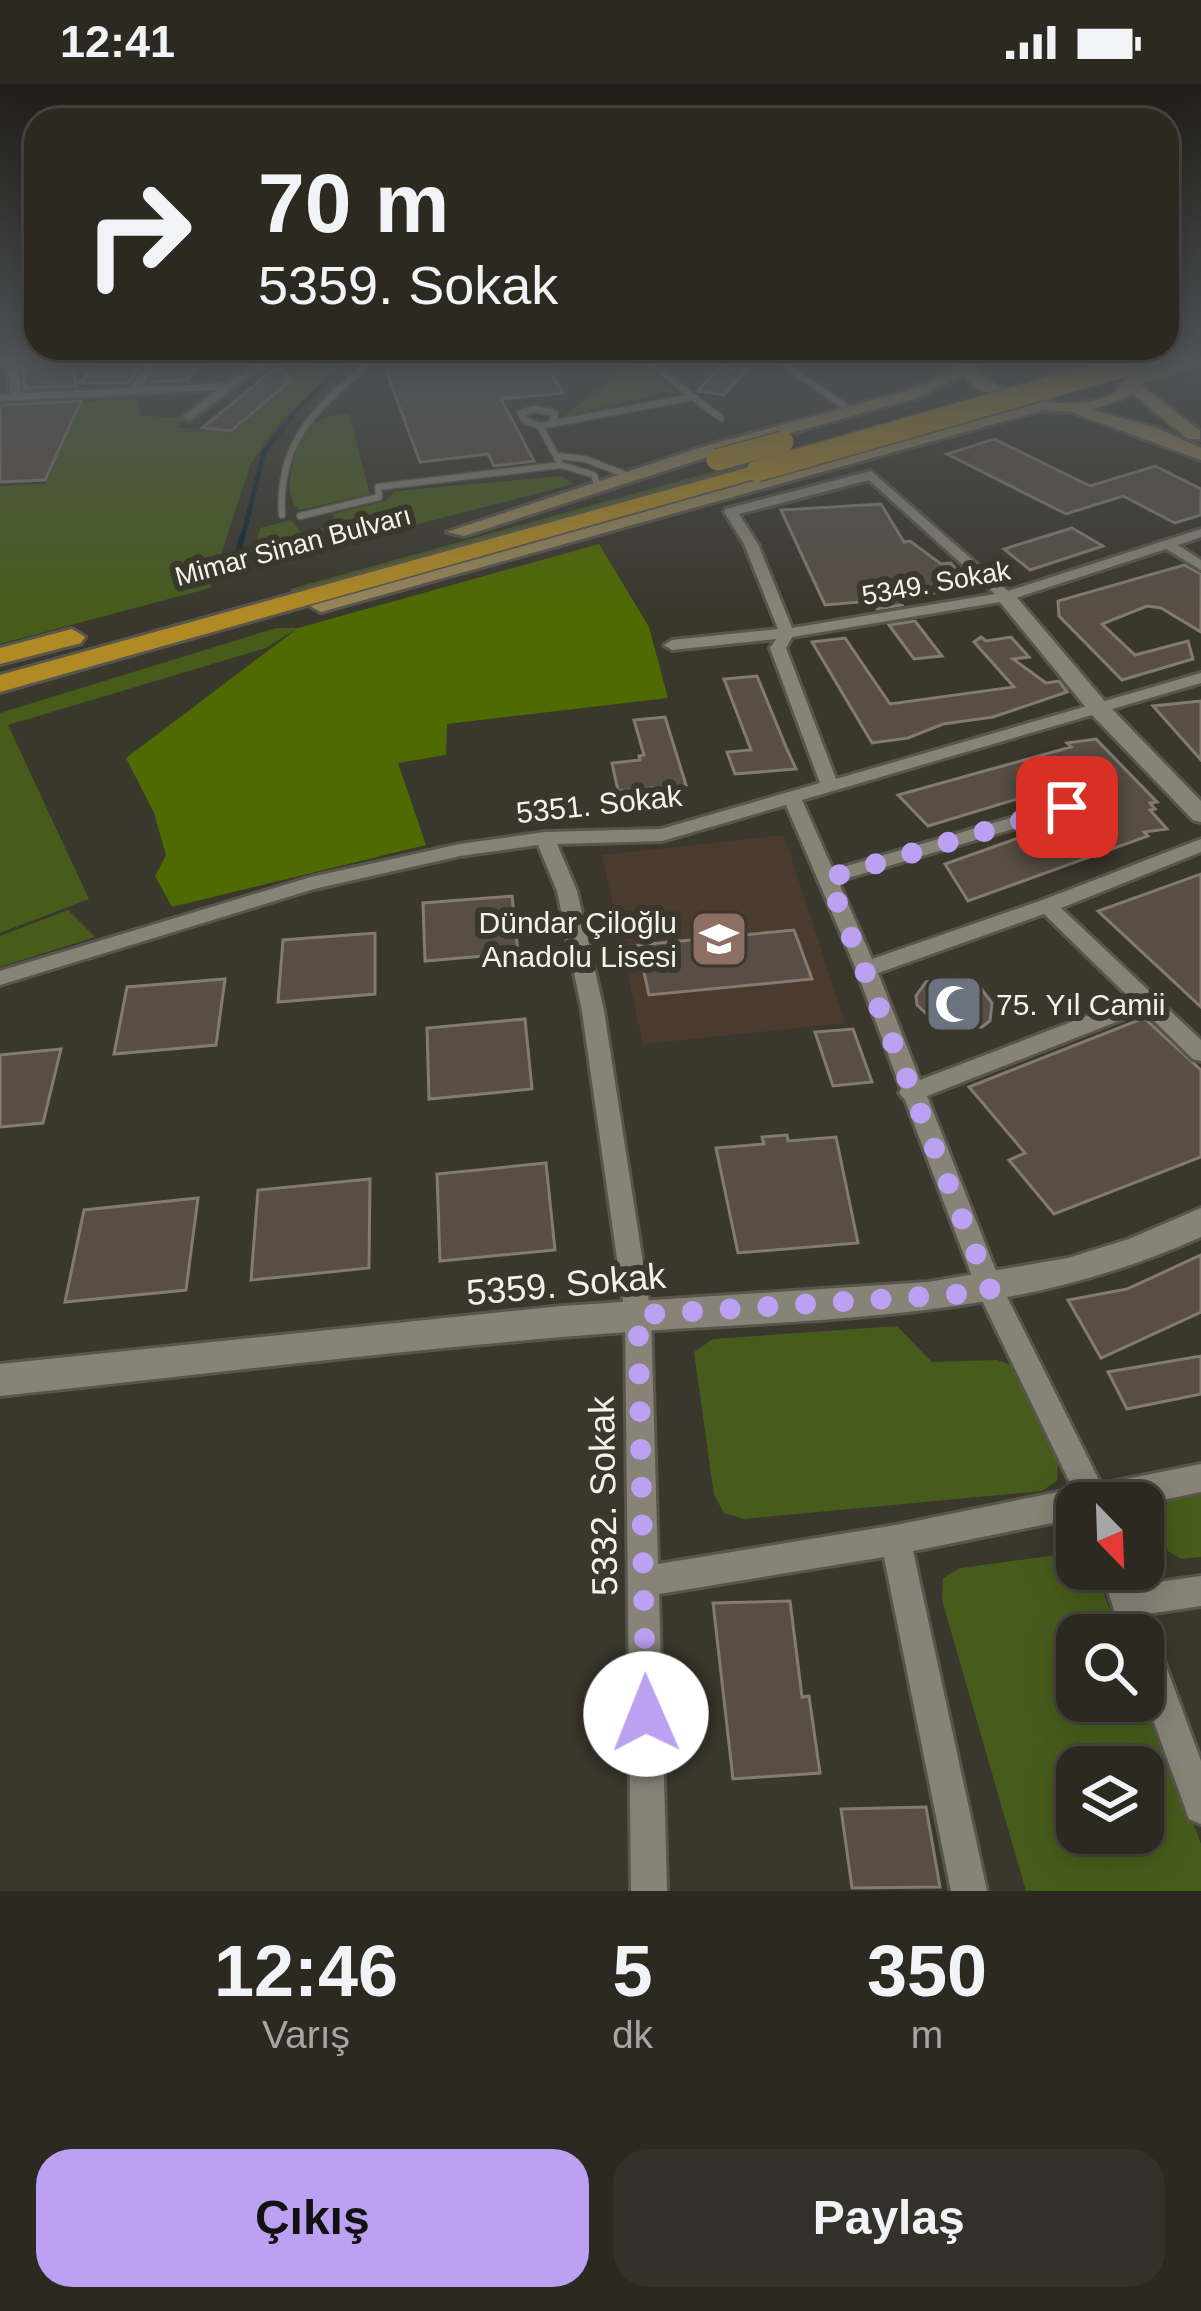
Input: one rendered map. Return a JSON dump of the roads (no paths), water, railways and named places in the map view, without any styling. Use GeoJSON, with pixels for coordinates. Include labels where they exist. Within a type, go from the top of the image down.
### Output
{"type":"FeatureCollection","features":[{"type":"Feature","properties":{"kind":"highway","name":"Mimar Sinan Bulvarı"},"geometry":{"type":"LineString","coordinates":[[0,684],[458,552],[809,443]]}},
{"type":"Feature","properties":{"kind":"highway","name":"Mimar Sinan Bulvarı"},"geometry":{"type":"LineString","coordinates":[[0,656],[457,532],[714,472],[758,471],[855,443]]}},
{"type":"Feature","properties":{"kind":"highway"},"geometry":{"type":"LineString","coordinates":[[0,697],[320,606],[714,472]]}},
{"type":"Feature","properties":{"kind":"main road"},"geometry":{"type":"LineString","coordinates":[[457,532],[743,443]]}},
{"type":"Feature","properties":{"kind":"main road"},"geometry":{"type":"LineString","coordinates":[[320,606],[916,443]]}},
{"type":"Feature","properties":{"kind":"street"},"geometry":{"type":"LineString","coordinates":[[830,787],[778,648],[787,633],[751,544],[731,512],[872,475],[1006,597],[1100,710],[1201,815]]}},
{"type":"Feature","properties":{"kind":"street","name":"5349. Sokak"},"geometry":{"type":"LineString","coordinates":[[672,645],[787,633],[1006,597],[1201,532]]}},
{"type":"Feature","properties":{"kind":"street"},"geometry":{"type":"LineString","coordinates":[[1167,544],[1201,566]]}},
{"type":"Feature","properties":{"kind":"street","name":"5351. Sokak"},"geometry":{"type":"LineString","coordinates":[[0,977],[311,883],[460,850],[545,838],[662,835],[1201,678]]}},
{"type":"Feature","properties":{"kind":"street"},"geometry":{"type":"LineString","coordinates":[[793,799],[866,969],[910,1093],[991,1292],[1085,1482]]}},
{"type":"Feature","properties":{"kind":"street"},"geometry":{"type":"LineString","coordinates":[[828,878],[1067,807]]}},
{"type":"Feature","properties":{"kind":"street","name":"5332. Sokak"},"geometry":{"type":"LineString","coordinates":[[545,838],[567,891],[593,1011],[638,1315],[649,1891]]}},
{"type":"Feature","properties":{"kind":"street"},"geometry":{"type":"LineString","coordinates":[[866,969],[1047,906],[1201,845]]}},
{"type":"Feature","properties":{"kind":"street"},"geometry":{"type":"LineString","coordinates":[[1047,906],[1201,1053]]}},
{"type":"Feature","properties":{"kind":"street"},"geometry":{"type":"LineString","coordinates":[[910,1093],[1148,1001]]}},
{"type":"Feature","properties":{"kind":"street","name":"5359. Sokak"},"geometry":{"type":"LineString","coordinates":[[0,1380],[638,1315],[991,1292],[1153,1247],[1201,1222]]}},
{"type":"Feature","properties":{"kind":"street"},"geometry":{"type":"LineString","coordinates":[[1164,1486],[1201,1478]]}},
{"type":"Feature","properties":{"kind":"street"},"geometry":{"type":"LineString","coordinates":[[645,1581],[896,1540],[1056,1508]]}},
{"type":"Feature","properties":{"kind":"street"},"geometry":{"type":"LineString","coordinates":[[896,1540],[969,1891]]}},
{"type":"Feature","properties":{"kind":"street"},"geometry":{"type":"LineString","coordinates":[[1122,1590],[1130,1614]]}},
{"type":"Feature","properties":{"kind":"street"},"geometry":{"type":"LineString","coordinates":[[1126,1602],[1201,1591]]}},
{"type":"Feature","properties":{"kind":"street"},"geometry":{"type":"LineString","coordinates":[[1164,1706],[1201,1807]]}},
{"type":"Feature","properties":{"kind":"lane"},"geometry":{"type":"LineString","coordinates":[[281,515],[284,471],[293,443]]}},
{"type":"Feature","properties":{"kind":"lane"},"geometry":{"type":"LineString","coordinates":[[552,443],[559,461],[594,475],[598,487]]}},
{"type":"Feature","properties":{"kind":"lane"},"geometry":{"type":"LineString","coordinates":[[300,516],[379,497],[378,487],[559,461],[585,459],[633,476]]}},
{"type":"Feature","properties":{"kind":"waterway"},"geometry":{"type":"LineString","coordinates":[[242,540],[264,452],[271,443]]}},
{"type":"Feature","properties":{"kind":"waterway"},"geometry":{"type":"LineString","coordinates":[[233,574],[242,537]]}},
{"type":"Feature","properties":{"kind":"place","name":"Dündar Çiloğlu Anadolu Lisesi"},"geometry":{"type":"Point","coordinates":[719,939]}},
{"type":"Feature","properties":{"kind":"place","name":"75. Yıl Camii"},"geometry":{"type":"Point","coordinates":[954,1004]}}]}
